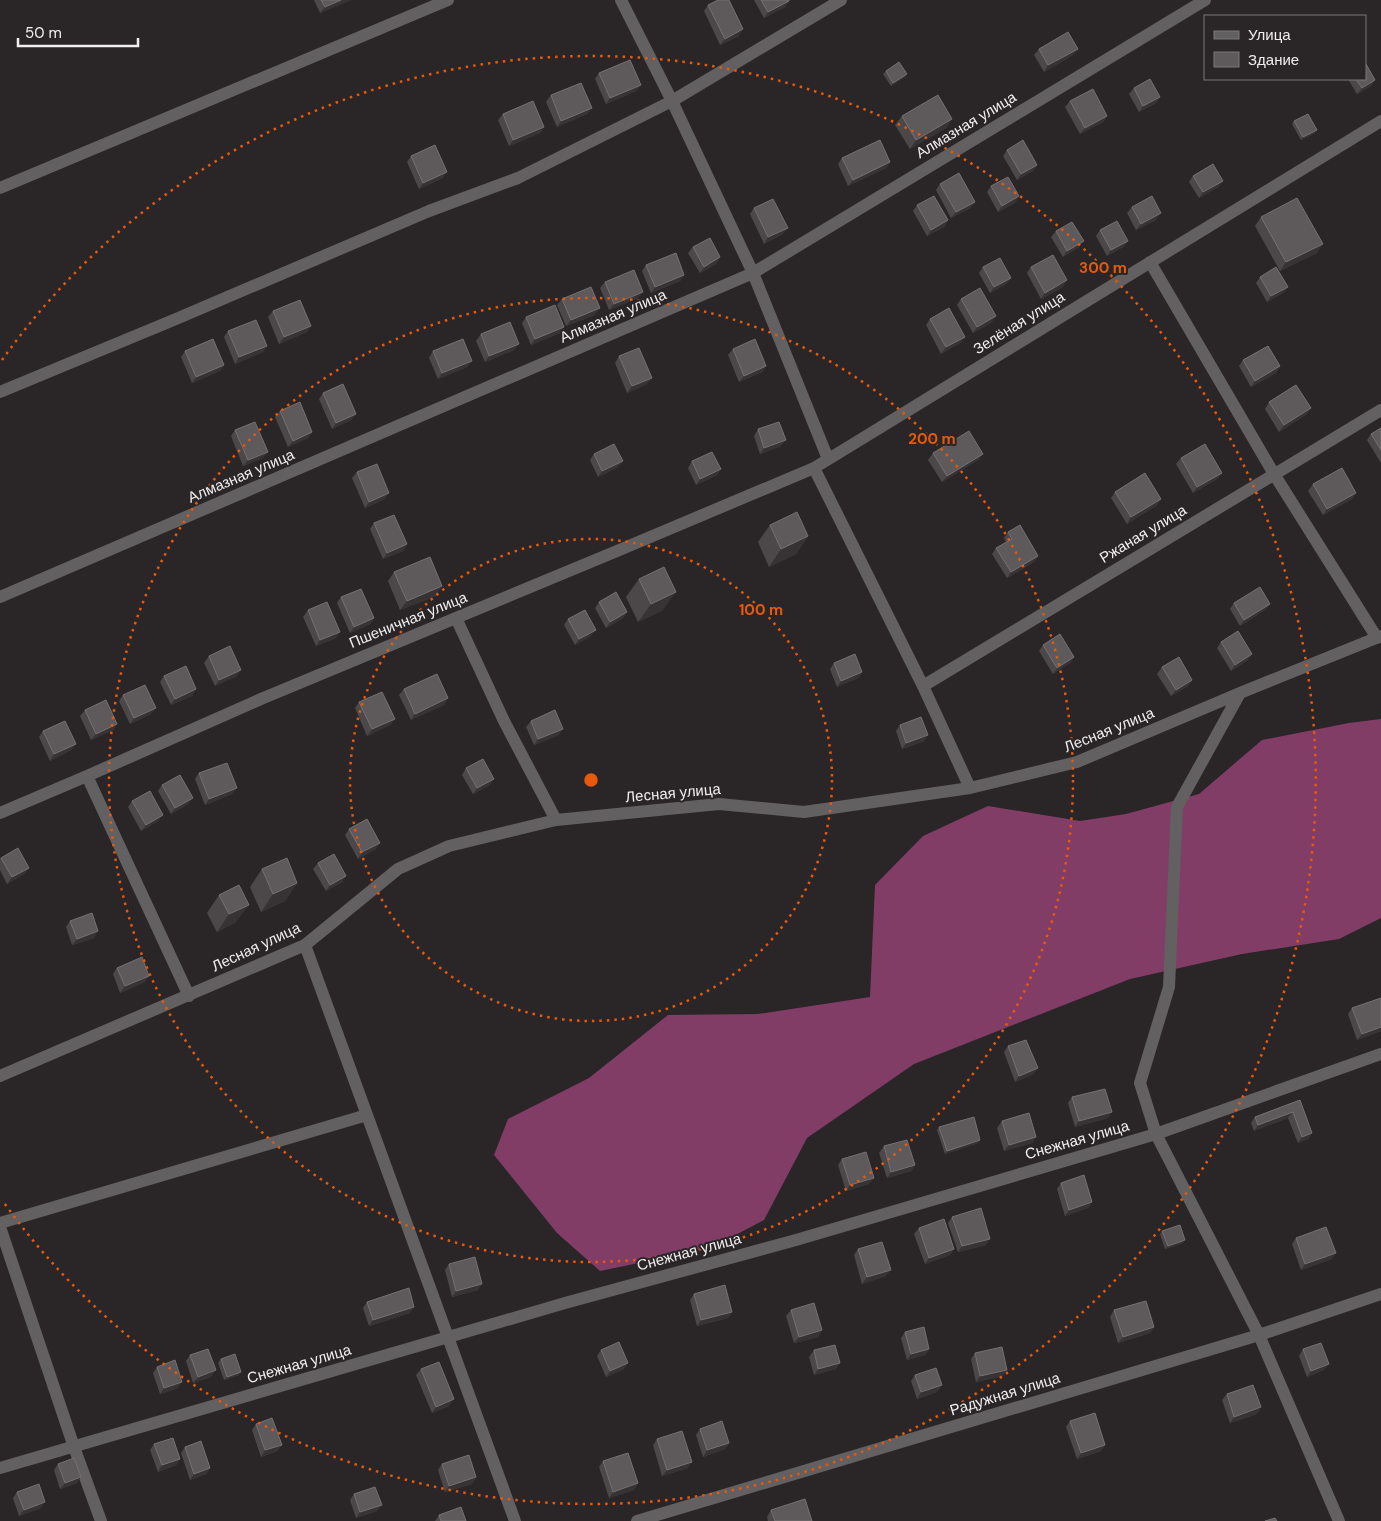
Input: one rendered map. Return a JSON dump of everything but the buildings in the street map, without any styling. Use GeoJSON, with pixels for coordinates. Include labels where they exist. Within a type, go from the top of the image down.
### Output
{"type":"FeatureCollection","features":[{"type":"Feature","properties":{"kind":"street"},"geometry":{"type":"LineString","coordinates":[[0,188],[448,0]]}},
{"type":"Feature","properties":{"kind":"street"},"geometry":{"type":"LineString","coordinates":[[621,0],[672,102],[753,273],[828,459]]}},
{"type":"Feature","properties":{"kind":"street"},"geometry":{"type":"LineString","coordinates":[[0,392],[204,308],[429,211],[518,178],[672,102],[841,0]]}},
{"type":"Feature","properties":{"kind":"street","name":"Алмазная улица"},"geometry":{"type":"LineString","coordinates":[[0,597],[753,273],[1205,0]]}},
{"type":"Feature","properties":{"kind":"street","name":"Зелёная улица"},"geometry":{"type":"LineString","coordinates":[[828,459],[1381,121]]}},
{"type":"Feature","properties":{"kind":"street"},"geometry":{"type":"LineString","coordinates":[[1150,262],[1274,474],[1379,637]]}},
{"type":"Feature","properties":{"kind":"street","name":"Ржаная улица"},"geometry":{"type":"LineString","coordinates":[[923,686],[1381,410]]}},
{"type":"Feature","properties":{"kind":"street","name":"Пшеничная улица"},"geometry":{"type":"LineString","coordinates":[[0,813],[261,699],[814,468],[828,459]]}},
{"type":"Feature","properties":{"kind":"street"},"geometry":{"type":"LineString","coordinates":[[814,468],[923,686],[970,788]]}},
{"type":"Feature","properties":{"kind":"street"},"geometry":{"type":"LineString","coordinates":[[456,618],[504,721],[556,820]]}},
{"type":"Feature","properties":{"kind":"street","name":"Лесная улица"},"geometry":{"type":"LineString","coordinates":[[0,1076],[305,945],[398,869],[449,846],[556,820],[719,804],[804,812],[970,788],[1077,762],[1379,637]]}},
{"type":"Feature","properties":{"kind":"street"},"geometry":{"type":"LineString","coordinates":[[1240,693],[1177,807],[1170,987],[1140,1083],[1156,1134],[1259,1335],[1339,1521]]}},
{"type":"Feature","properties":{"kind":"street"},"geometry":{"type":"LineString","coordinates":[[88,776],[189,996]]}},
{"type":"Feature","properties":{"kind":"street"},"geometry":{"type":"LineString","coordinates":[[305,945],[515,1521]]}},
{"type":"Feature","properties":{"kind":"street","name":"Снежная улица"},"geometry":{"type":"LineString","coordinates":[[0,1468],[565,1303],[796,1240],[1156,1134],[1381,1054]]}},
{"type":"Feature","properties":{"kind":"street"},"geometry":{"type":"LineString","coordinates":[[101,1521],[74,1447],[0,1225],[367,1115]]}},
{"type":"Feature","properties":{"kind":"street","name":"Радужная улица"},"geometry":{"type":"LineString","coordinates":[[638,1521],[1259,1335],[1381,1294]]}},
{"type":"Feature","properties":{"kind":"shaded area"},"geometry":{"type":"Polygon","coordinates":[[[1381,719],[1381,918],[1339,939],[1242,954],[1130,979],[914,1064],[807,1138],[764,1220],[711,1248],[600,1271],[557,1233],[494,1155],[508,1119],[589,1078],[668,1015],[758,1014],[870,997],[875,885],[923,836],[988,806],[1080,821],[1126,814],[1199,794],[1262,740],[1349,723],[1381,719]]]}}]}
